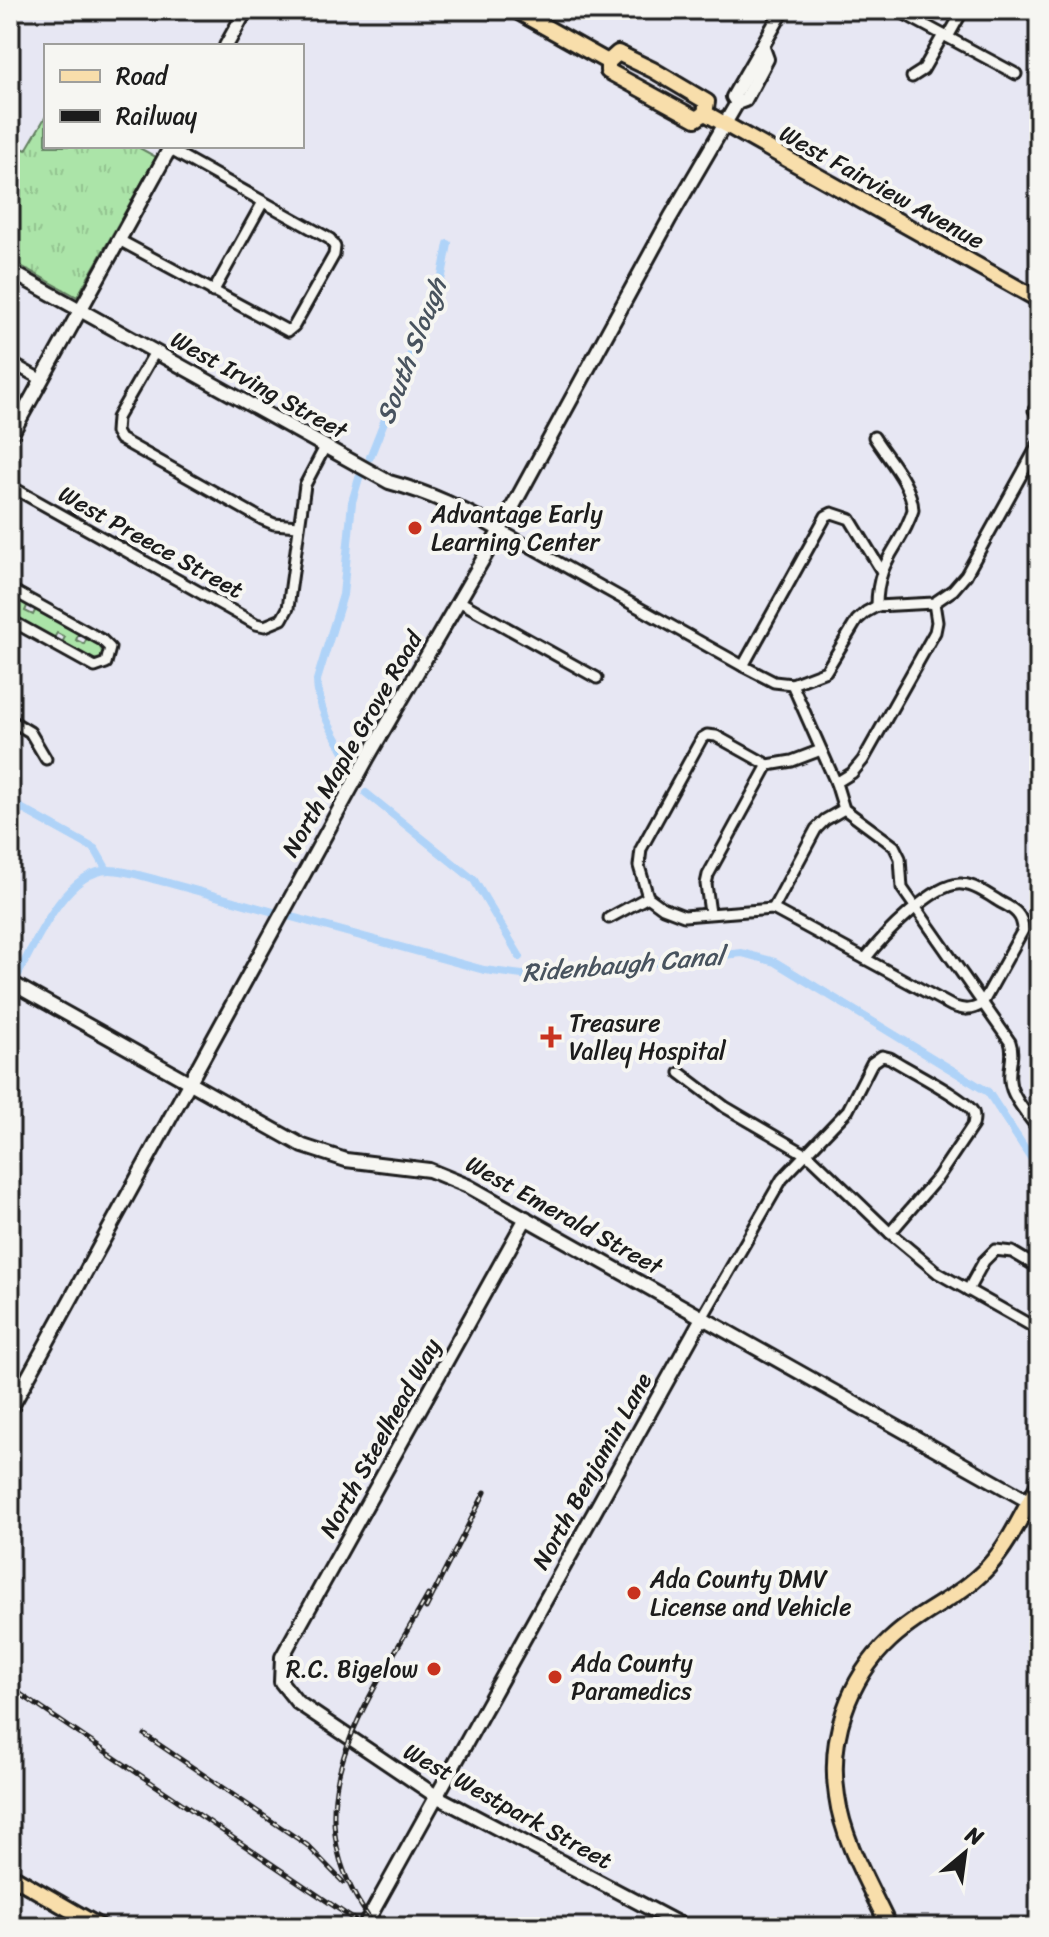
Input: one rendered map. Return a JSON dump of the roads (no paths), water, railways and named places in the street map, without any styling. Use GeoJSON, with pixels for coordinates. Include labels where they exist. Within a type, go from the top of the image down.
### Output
{"type":"FeatureCollection","features":[{"type":"Feature","properties":{"kind":"main road"},"geometry":{"type":"LineString","coordinates":[[227,44],[246,10]]}},
{"type":"Feature","properties":{"kind":"main road","name":"West Fairview Avenue"},"geometry":{"type":"LineString","coordinates":[[515,10],[608,62]]}},
{"type":"Feature","properties":{"kind":"main road","name":"North Maple Grove Road"},"geometry":{"type":"LineString","coordinates":[[10,1410],[358,775],[500,530],[670,218],[725,125],[737,103],[733,97],[783,10]]}},
{"type":"Feature","properties":{"kind":"main road","name":"West Fairview Avenue"},"geometry":{"type":"LineString","coordinates":[[618,53],[653,70],[707,102],[705,113],[696,119],[608,71],[608,62],[618,53]]}},
{"type":"Feature","properties":{"kind":"main road","name":"West Fairview Avenue"},"geometry":{"type":"LineString","coordinates":[[705,113],[1039,300]]}},
{"type":"Feature","properties":{"kind":"main road"},"geometry":{"type":"LineString","coordinates":[[10,437],[170,148]]}},
{"type":"Feature","properties":{"kind":"main road","name":"West Irving Street"},"geometry":{"type":"LineString","coordinates":[[10,271],[389,482],[447,500],[500,530]]}},
{"type":"Feature","properties":{"kind":"main road","name":"West Emerald Street"},"geometry":{"type":"LineString","coordinates":[[14,985],[303,1146],[346,1160],[417,1168],[449,1177],[1034,1504]]}},
{"type":"Feature","properties":{"kind":"main road","name":"North Steelhead Way"},"geometry":{"type":"LineString","coordinates":[[281,1682],[282,1657],[526,1218]]}},
{"type":"Feature","properties":{"kind":"main road","name":"North Benjamin Lane"},"geometry":{"type":"LineString","coordinates":[[364,1927],[702,1318]]}},
{"type":"Feature","properties":{"kind":"main road"},"geometry":{"type":"LineString","coordinates":[[889,1927],[850,1842],[837,1798],[835,1758],[841,1720],[855,1685],[877,1652],[903,1628],[955,1596],[986,1569],[1034,1504],[1039,1484]]}},
{"type":"Feature","properties":{"kind":"main road","name":"West Westpark Street"},"geometry":{"type":"LineString","coordinates":[[281,1682],[297,1702],[436,1796],[685,1927]]}},
{"type":"Feature","properties":{"kind":"main road"},"geometry":{"type":"LineString","coordinates":[[10,1875],[100,1927]]}},
{"type":"Feature","properties":{"kind":"street"},"geometry":{"type":"LineString","coordinates":[[897,10],[1016,74]]}},
{"type":"Feature","properties":{"kind":"street"},"geometry":{"type":"LineString","coordinates":[[912,77],[923,70],[963,10]]}},
{"type":"Feature","properties":{"kind":"street"},"geometry":{"type":"LineString","coordinates":[[119,240],[288,331],[294,326],[334,255],[335,247],[330,239],[170,148]]}},
{"type":"Feature","properties":{"kind":"street"},"geometry":{"type":"LineString","coordinates":[[213,292],[263,202]]}},
{"type":"Feature","properties":{"kind":"street"},"geometry":{"type":"LineString","coordinates":[[155,352],[117,418],[116,432],[125,443],[262,519],[274,524],[298,526],[305,485],[325,447]]}},
{"type":"Feature","properties":{"kind":"street"},"geometry":{"type":"LineString","coordinates":[[10,362],[42,380]]}},
{"type":"Feature","properties":{"kind":"street"},"geometry":{"type":"LineString","coordinates":[[874,437],[913,500],[913,510],[881,570],[877,583],[877,606]]}},
{"type":"Feature","properties":{"kind":"street"},"geometry":{"type":"LineString","coordinates":[[1039,443],[966,575],[953,590],[934,603],[877,606],[857,620],[826,671],[792,684],[836,783],[844,809],[894,846],[900,858],[902,888],[1010,1042],[1013,1057],[1010,1086],[1039,1131]]}},
{"type":"Feature","properties":{"kind":"street","name":"West Preece Street"},"geometry":{"type":"LineString","coordinates":[[10,486],[256,624],[265,626],[282,619],[288,608],[298,526]]}},
{"type":"Feature","properties":{"kind":"street"},"geometry":{"type":"LineString","coordinates":[[743,666],[826,516],[832,513],[850,519],[881,570]]}},
{"type":"Feature","properties":{"kind":"street","name":"West Irving Street"},"geometry":{"type":"LineString","coordinates":[[500,530],[743,666],[774,682],[792,684]]}},
{"type":"Feature","properties":{"kind":"street"},"geometry":{"type":"LineString","coordinates":[[10,589],[107,644],[110,648],[108,659],[102,666],[95,667],[10,620]]}},
{"type":"Feature","properties":{"kind":"street"},"geometry":{"type":"LineString","coordinates":[[459,601],[597,678]]}},
{"type":"Feature","properties":{"kind":"street"},"geometry":{"type":"LineString","coordinates":[[836,783],[852,773],[863,760],[935,632],[934,603]]}},
{"type":"Feature","properties":{"kind":"street"},"geometry":{"type":"LineString","coordinates":[[10,720],[30,732],[46,759]]}},
{"type":"Feature","properties":{"kind":"street"},"geometry":{"type":"LineString","coordinates":[[821,750],[792,761],[768,765],[716,736],[702,738],[641,849],[639,866],[648,897],[663,908],[684,916],[773,909],[865,959],[952,1006],[974,1009],[982,1004],[1023,930],[1020,916],[1015,910],[972,886],[959,883],[947,886],[915,908],[865,959]]}},
{"type":"Feature","properties":{"kind":"street"},"geometry":{"type":"LineString","coordinates":[[710,913],[706,884],[708,875],[768,765]]}},
{"type":"Feature","properties":{"kind":"street"},"geometry":{"type":"LineString","coordinates":[[773,909],[816,829],[844,809]]}},
{"type":"Feature","properties":{"kind":"street"},"geometry":{"type":"LineString","coordinates":[[609,918],[648,897]]}},
{"type":"Feature","properties":{"kind":"street","name":"North Benjamin Lane"},"geometry":{"type":"LineString","coordinates":[[702,1318],[782,1179],[848,1110],[872,1063],[882,1056],[961,1101],[972,1109],[975,1116],[973,1125],[938,1177],[890,1233]]}},
{"type":"Feature","properties":{"kind":"street"},"geometry":{"type":"LineString","coordinates":[[680,1073],[718,1102],[805,1153],[890,1233],[938,1273],[1039,1330]]}},
{"type":"Feature","properties":{"kind":"street"},"geometry":{"type":"LineString","coordinates":[[968,1290],[984,1261],[995,1250],[1012,1252],[1039,1268]]}},
{"type":"Feature","properties":{"kind":"waterway","name":"South Slough"},"geometry":{"type":"LineString","coordinates":[[370,457],[442,276],[448,244]]}},
{"type":"Feature","properties":{"kind":"waterway","name":"South Slough"},"geometry":{"type":"LineString","coordinates":[[348,758],[323,711],[317,680],[343,595],[352,502],[359,478]]}},
{"type":"Feature","properties":{"kind":"waterway","name":"South Slough"},"geometry":{"type":"LineString","coordinates":[[366,793],[474,880],[520,957]]}},
{"type":"Feature","properties":{"kind":"waterway"},"geometry":{"type":"LineString","coordinates":[[10,802],[95,849],[107,870]]}},
{"type":"Feature","properties":{"kind":"waterway","name":"Ridenbaugh Canal"},"geometry":{"type":"LineString","coordinates":[[12,986],[39,934],[63,898],[77,883],[92,874],[109,870],[137,874],[484,970],[530,976],[742,953],[775,962],[988,1092],[1039,1170]]}},
{"type":"Feature","properties":{"kind":"railway"},"geometry":{"type":"LineString","coordinates":[[426,1608],[485,1492]]}},
{"type":"Feature","properties":{"kind":"railway"},"geometry":{"type":"LineString","coordinates":[[376,1927],[349,1883],[336,1840],[335,1798],[344,1757],[360,1717],[428,1595]]}},
{"type":"Feature","properties":{"kind":"railway"},"geometry":{"type":"LineString","coordinates":[[10,1687],[365,1927]]}},
{"type":"Feature","properties":{"kind":"railway"},"geometry":{"type":"LineString","coordinates":[[145,1735],[307,1845],[343,1882]]}},
{"type":"Feature","properties":{"kind":"place","name":"Advantage Early Learning Center"},"geometry":{"type":"Point","coordinates":[415,528]}},
{"type":"Feature","properties":{"kind":"place","name":"Treasure Valley Hospital"},"geometry":{"type":"Point","coordinates":[551,1037]}},
{"type":"Feature","properties":{"kind":"place","name":"Ada County DMV License and Vehicle"},"geometry":{"type":"Point","coordinates":[634,1593]}},
{"type":"Feature","properties":{"kind":"place","name":"R.C. Bigelow"},"geometry":{"type":"Point","coordinates":[434,1669]}},
{"type":"Feature","properties":{"kind":"place","name":"Ada County Paramedics"},"geometry":{"type":"Point","coordinates":[555,1677]}}]}
